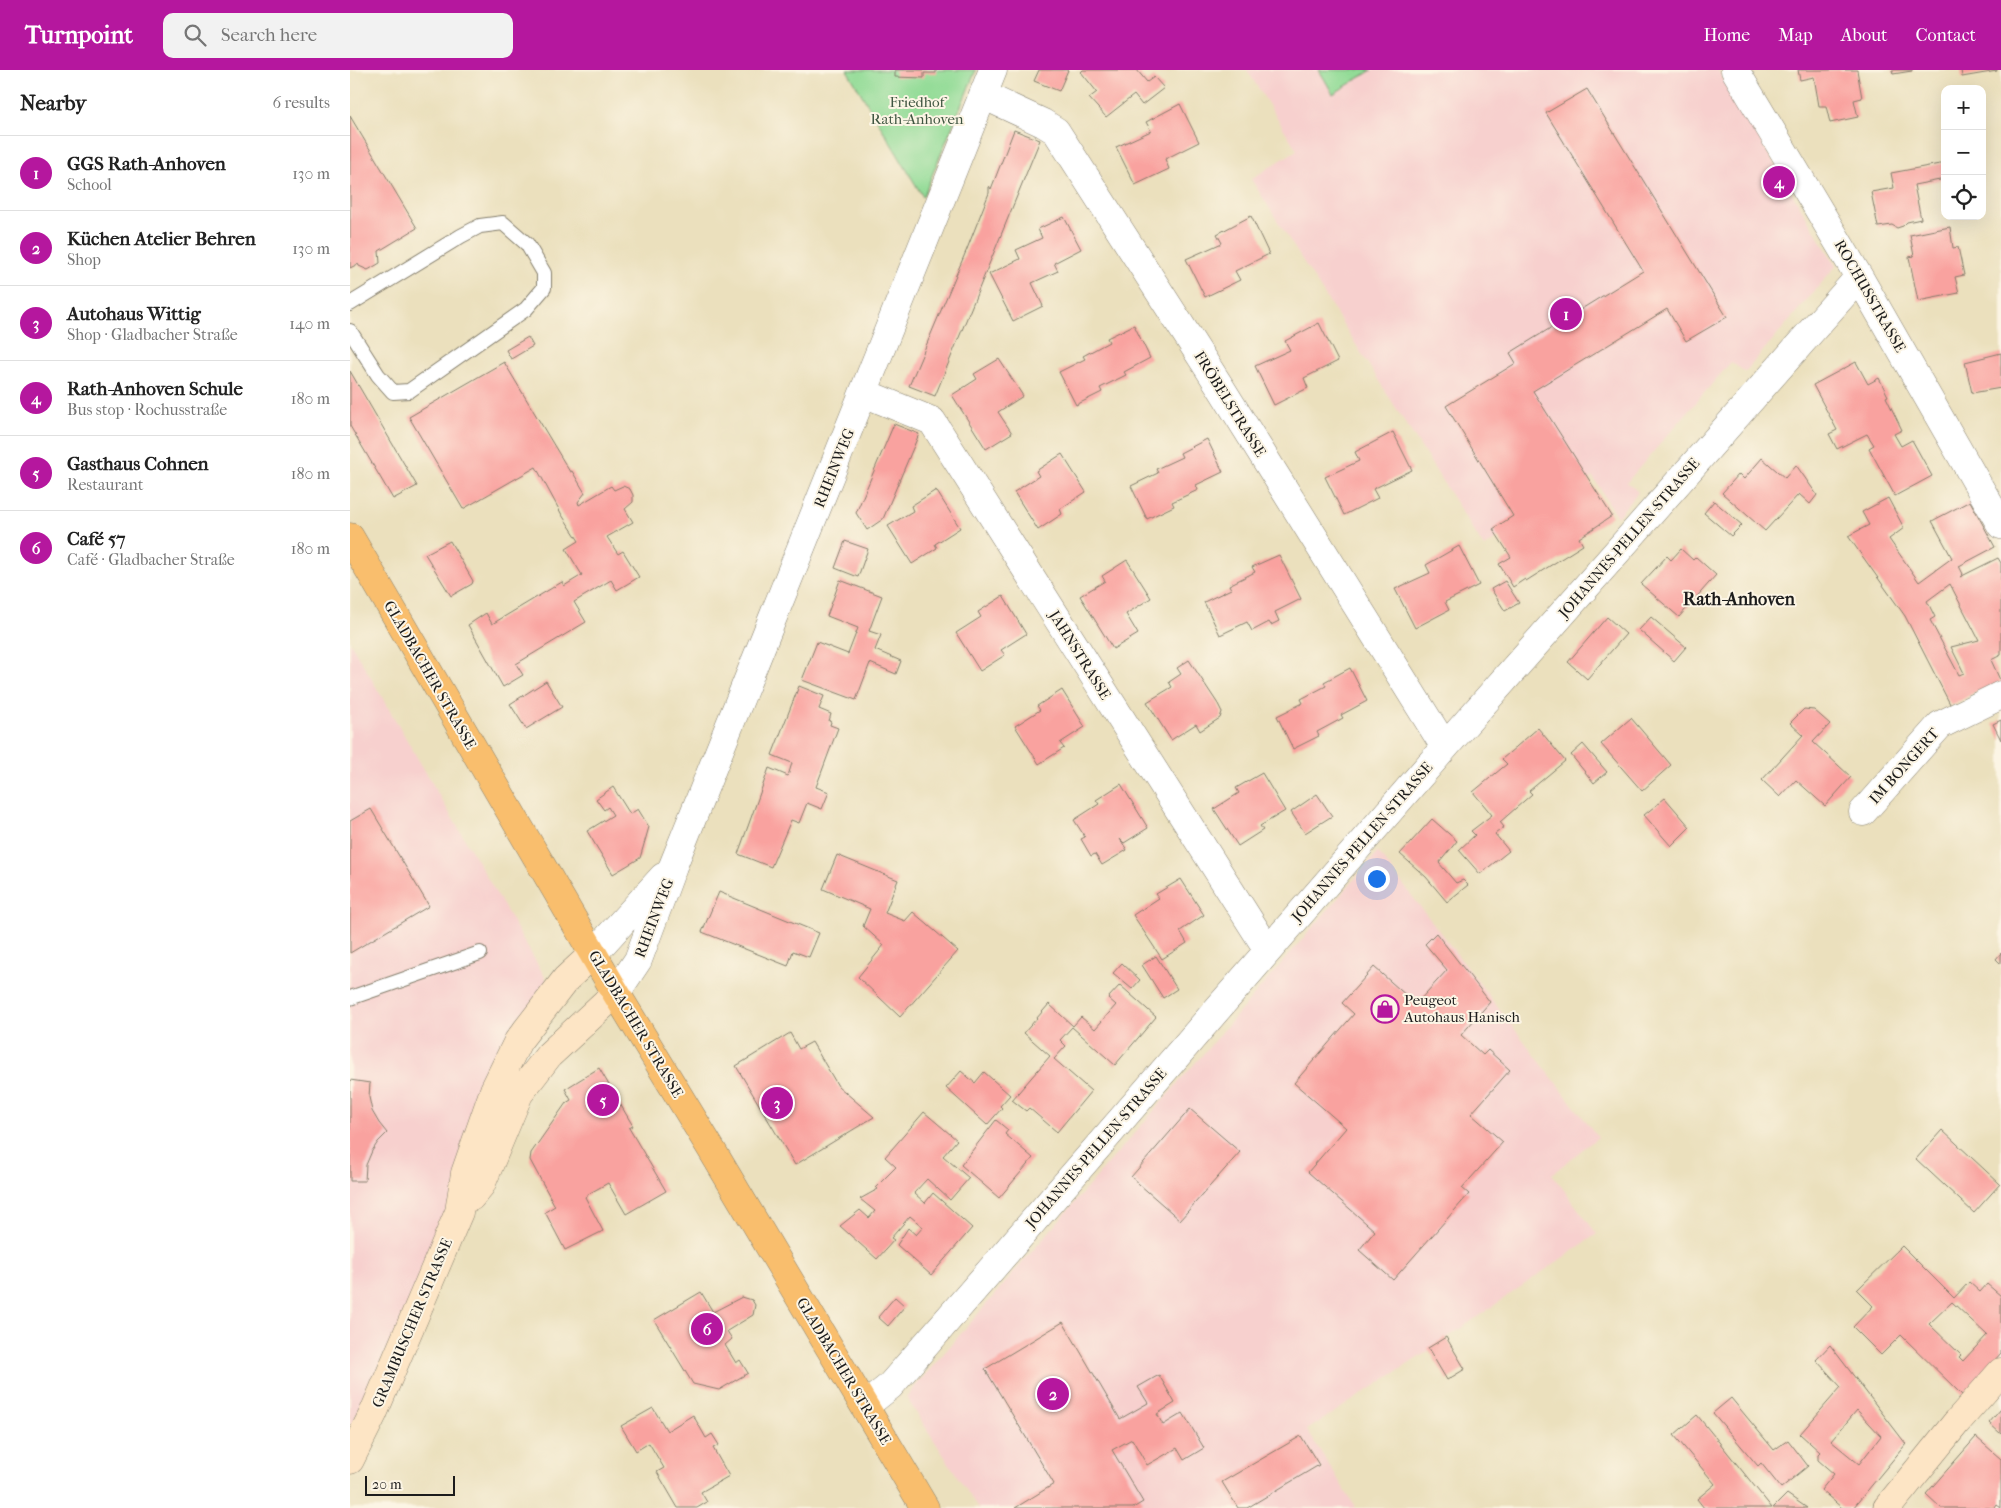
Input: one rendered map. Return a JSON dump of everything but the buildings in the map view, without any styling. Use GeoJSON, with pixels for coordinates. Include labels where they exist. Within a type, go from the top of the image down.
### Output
{"type":"FeatureCollection","features":[{"type":"Feature","properties":{"kind":"main road","name":"GLADBACHER STRASSE"},"geometry":{"type":"LineString","coordinates":[[350,537],[616,993],[925,1508]]}},
{"type":"Feature","properties":{"kind":"main road"},"geometry":{"type":"LineString","coordinates":[[459,1212],[465,1173],[494,1090],[518,1041],[566,979],[593,954]]}},
{"type":"Feature","properties":{"kind":"main road"},"geometry":{"type":"LineString","coordinates":[[459,1212],[481,1185],[519,1094],[549,1055],[616,993]]}},
{"type":"Feature","properties":{"kind":"main road","name":"GRAMBUSCHER STRASSE"},"geometry":{"type":"LineString","coordinates":[[350,1460],[373,1414],[459,1212]]}},
{"type":"Feature","properties":{"kind":"main road"},"geometry":{"type":"LineString","coordinates":[[1887,1508],[1956,1423],[2001,1372]]}},
{"type":"Feature","properties":{"kind":"street","name":"RHEINWEG"},"geometry":{"type":"LineString","coordinates":[[616,993],[638,960],[673,866],[993,70]]}},
{"type":"Feature","properties":{"kind":"street","name":"ROCHUSSTRASSE"},"geometry":{"type":"LineString","coordinates":[[1735,70],[1859,277],[2001,524]]}},
{"type":"Feature","properties":{"kind":"street","name":"FRÖBELSTRASSE"},"geometry":{"type":"LineString","coordinates":[[983,95],[1056,131],[1221,388],[1445,747]]}},
{"type":"Feature","properties":{"kind":"street","name":"JOHANNES-PELLEN-STRASSE"},"geometry":{"type":"LineString","coordinates":[[865,1406],[890,1386],[1445,747],[1859,277]]}},
{"type":"Feature","properties":{"kind":"street","name":"JAHNSTRASSE"},"geometry":{"type":"LineString","coordinates":[[864,393],[932,421],[1268,950]]}},
{"type":"Feature","properties":{"kind":"street","name":"IM BONGERT"},"geometry":{"type":"LineString","coordinates":[[1863,812],[1940,725],[2001,695]]}},
{"type":"Feature","properties":{"kind":"street","name":"RHEINWEG"},"geometry":{"type":"LineString","coordinates":[[593,954],[673,866]]}},
{"type":"Feature","properties":{"kind":"lane"},"geometry":{"type":"LineString","coordinates":[[350,304],[480,226],[504,223],[527,244],[544,273],[544,288],[526,309],[409,391],[394,392],[378,376],[350,331]]}},
{"type":"Feature","properties":{"kind":"lane"},"geometry":{"type":"LineString","coordinates":[[350,998],[480,952]]}},
{"type":"Feature","properties":{"kind":"shaded area"},"geometry":{"type":"Polygon","coordinates":[[[1247,70],[1718,70],[1836,266],[1745,372],[1731,362],[1627,482],[1638,492],[1617,517],[1593,477],[1484,547],[1251,179],[1297,150],[1247,70]]]}},
{"type":"Feature","properties":{"kind":"shaded area"},"geometry":{"type":"Polygon","coordinates":[[[350,642],[549,984],[441,1243],[350,1429],[350,642]]]}},
{"type":"Feature","properties":{"kind":"shaded area"},"geometry":{"type":"Polygon","coordinates":[[[1378,852],[1598,1137],[1552,1174],[1597,1234],[1424,1354],[1307,1430],[1356,1508],[978,1508],[906,1397],[1378,852]]]}},
{"type":"Feature","properties":{"kind":"green space","name":"Friedhof Rath-Anhoven"},"geometry":{"type":"Polygon","coordinates":[[[847,70],[976,70],[923,197],[847,70]]]}},
{"type":"Feature","properties":{"kind":"green space"},"geometry":{"type":"Polygon","coordinates":[[[1319,70],[1372,70],[1333,94],[1319,70]]]}},
{"type":"Feature","properties":{"kind":"place","name":"Rath-Anhoven Schule"},"geometry":{"type":"Point","coordinates":[1779,182]}},
{"type":"Feature","properties":{"kind":"place","name":"GGS Rath-Anhoven"},"geometry":{"type":"Point","coordinates":[1566,314]}},
{"type":"Feature","properties":{"kind":"place","name":"Peugeot Autohaus Hanisch"},"geometry":{"type":"Point","coordinates":[1385,1009]}},
{"type":"Feature","properties":{"kind":"place","name":"Gasthaus Cohnen"},"geometry":{"type":"Point","coordinates":[603,1100]}},
{"type":"Feature","properties":{"kind":"place","name":"Autohaus Wittig"},"geometry":{"type":"Point","coordinates":[777,1103]}},
{"type":"Feature","properties":{"kind":"place","name":"Café 57"},"geometry":{"type":"Point","coordinates":[707,1329]}},
{"type":"Feature","properties":{"kind":"place","name":"Küchen Atelier Behren"},"geometry":{"type":"Point","coordinates":[1053,1394]}},
{"type":"Feature","properties":{"kind":"district","name":"Rath-Anhoven"},"geometry":{"type":"Point","coordinates":[1739,599]}}]}
